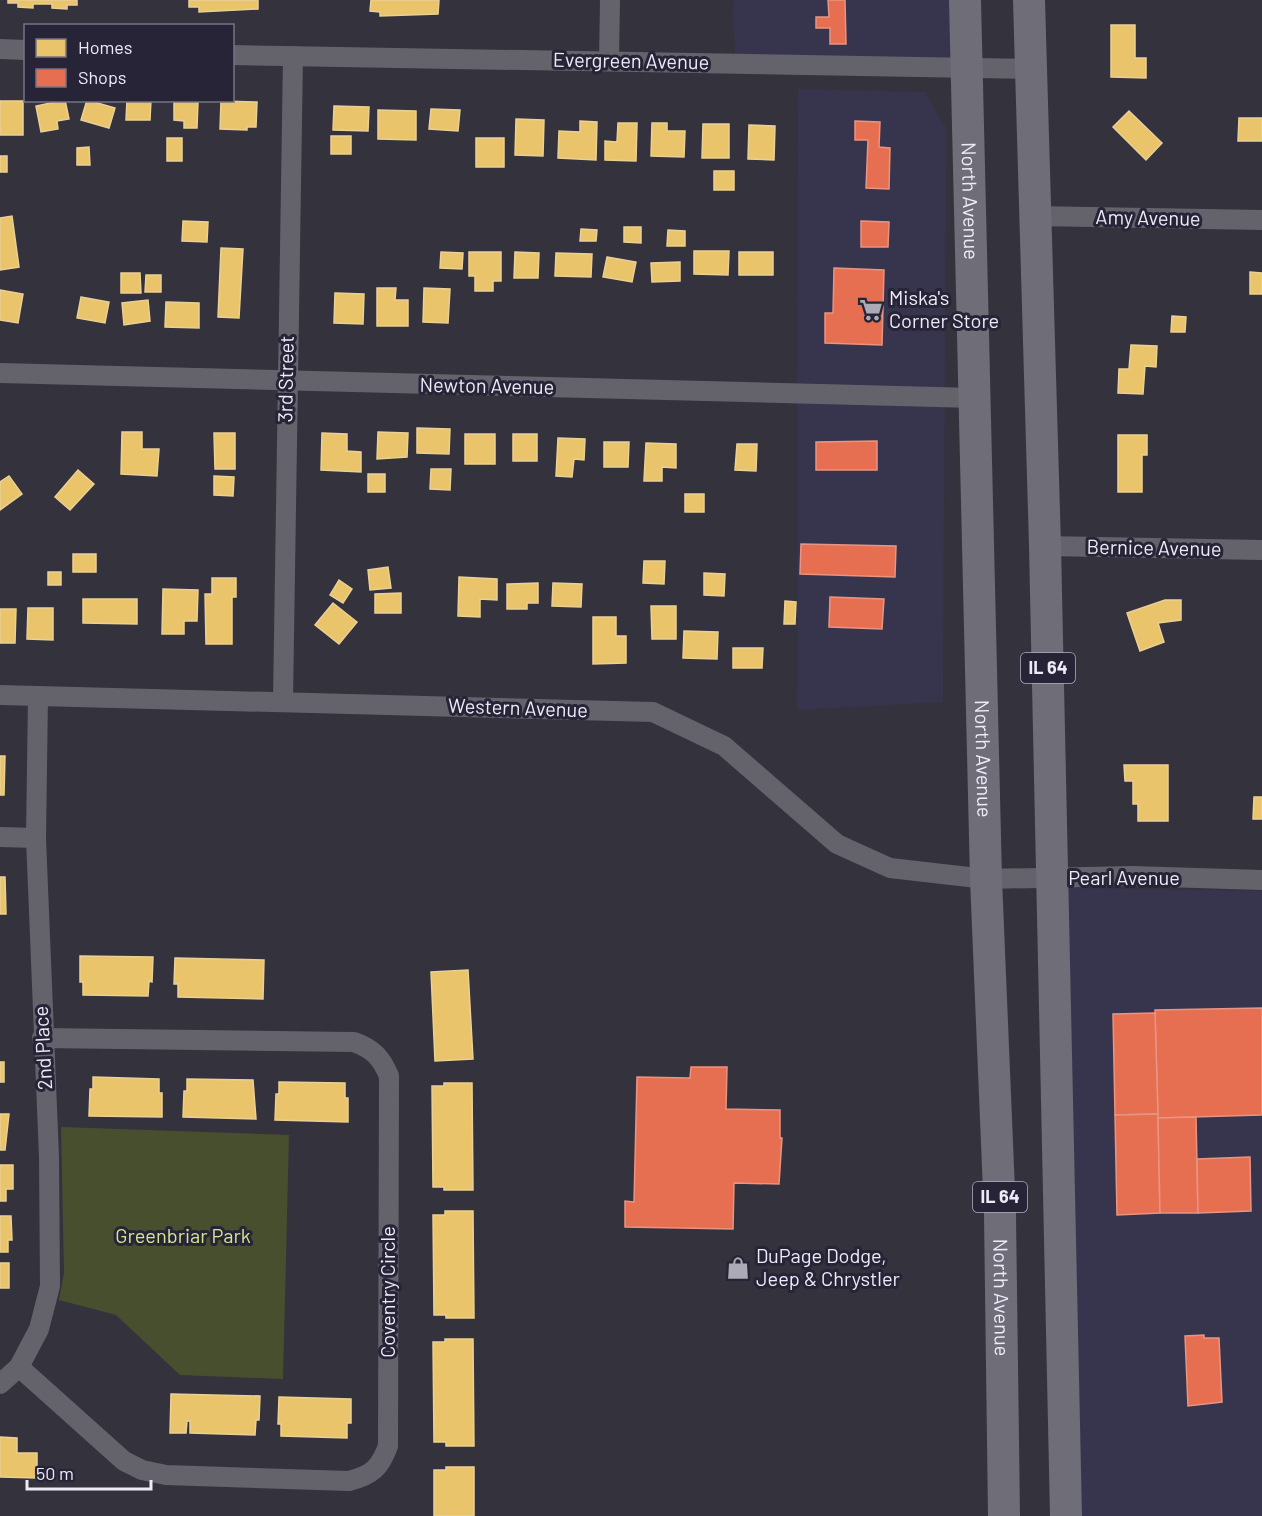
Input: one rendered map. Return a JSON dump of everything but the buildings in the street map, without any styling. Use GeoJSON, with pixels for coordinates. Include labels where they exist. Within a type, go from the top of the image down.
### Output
{"type":"FeatureCollection","features":[{"type":"Feature","properties":{"kind":"main road","name":"North Avenue"},"geometry":{"type":"LineString","coordinates":[[965,0],[986,879],[1000,1215],[1004,1516]]}},
{"type":"Feature","properties":{"kind":"main road","name":"IL 64"},"geometry":{"type":"LineString","coordinates":[[1029,0],[1033,216],[1045,546],[1066,1516]]}},
{"type":"Feature","properties":{"kind":"street"},"geometry":{"type":"LineString","coordinates":[[609,60],[610,0]]}},
{"type":"Feature","properties":{"kind":"street"},"geometry":{"type":"LineString","coordinates":[[0,49],[24,50]]}},
{"type":"Feature","properties":{"kind":"street","name":"Evergreen Avenue"},"geometry":{"type":"LineString","coordinates":[[234,55],[609,60],[965,70],[1030,69]]}},
{"type":"Feature","properties":{"kind":"street","name":"3rd Street"},"geometry":{"type":"LineString","coordinates":[[283,701],[286,381],[293,56]]}},
{"type":"Feature","properties":{"kind":"street","name":"Amy Avenue"},"geometry":{"type":"LineString","coordinates":[[1033,216],[1262,220]]}},
{"type":"Feature","properties":{"kind":"street","name":"Newton Avenue"},"geometry":{"type":"LineString","coordinates":[[0,373],[975,398]]}},
{"type":"Feature","properties":{"kind":"street","name":"Bernice Avenue"},"geometry":{"type":"LineString","coordinates":[[1045,546],[1262,550]]}},
{"type":"Feature","properties":{"kind":"street","name":"Western Avenue"},"geometry":{"type":"LineString","coordinates":[[0,695],[653,712],[724,746],[837,844],[890,868],[986,879]]}},
{"type":"Feature","properties":{"kind":"street","name":"2nd Place"},"geometry":{"type":"LineString","coordinates":[[0,1384],[19,1367],[39,1329],[50,1286],[49,1157],[42,1038],[36,838],[38,696]]}},
{"type":"Feature","properties":{"kind":"street"},"geometry":{"type":"LineString","coordinates":[[0,837],[36,838]]}},
{"type":"Feature","properties":{"kind":"street","name":"Pearl Avenue"},"geometry":{"type":"LineString","coordinates":[[986,879],[1132,876],[1262,880]]}},
{"type":"Feature","properties":{"kind":"street","name":"Coventry Circle"},"geometry":{"type":"LineString","coordinates":[[19,1367],[124,1461],[142,1470],[166,1475],[350,1481],[368,1476],[381,1465],[388,1446],[389,1076],[383,1062],[370,1049],[354,1042],[42,1038]]}},
{"type":"Feature","properties":{"kind":"shaded area"},"geometry":{"type":"Polygon","coordinates":[[[733,0],[959,0],[961,66],[735,54],[733,0]]]}},
{"type":"Feature","properties":{"kind":"shaded area"},"geometry":{"type":"Polygon","coordinates":[[[798,89],[925,92],[946,129],[943,702],[797,710],[798,89]]]}},
{"type":"Feature","properties":{"kind":"shaded area"},"geometry":{"type":"Polygon","coordinates":[[[1060,888],[1262,891],[1262,1516],[1073,1516],[1060,888]]]}},
{"type":"Feature","properties":{"kind":"green space","name":"Greenbriar Park"},"geometry":{"type":"Polygon","coordinates":[[[61,1127],[289,1135],[283,1379],[180,1375],[116,1315],[59,1300],[64,1273],[61,1127]]]}},
{"type":"Feature","properties":{"kind":"place","name":"Miska's Corner Store"},"geometry":{"type":"Point","coordinates":[871,310]}},
{"type":"Feature","properties":{"kind":"place","name":"DuPage Dodge, Jeep & Chrystler"},"geometry":{"type":"Point","coordinates":[738,1268]}}]}
